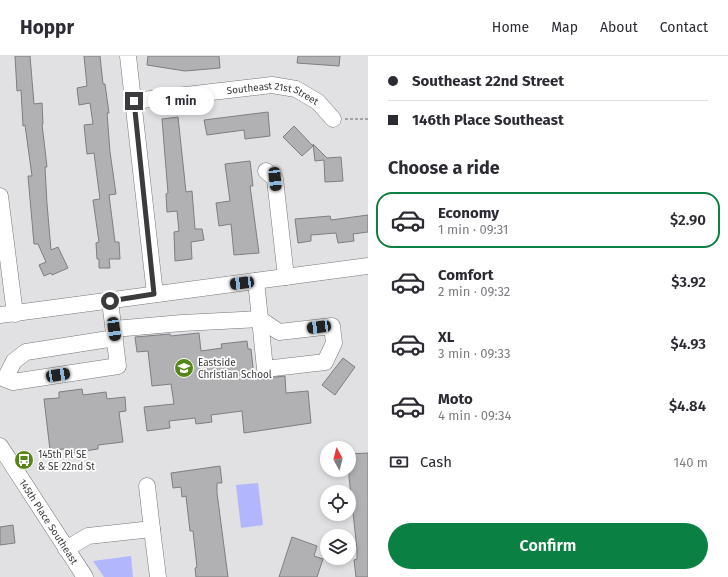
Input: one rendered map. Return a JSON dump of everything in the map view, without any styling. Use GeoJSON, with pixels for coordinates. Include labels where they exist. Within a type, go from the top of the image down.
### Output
{"type":"FeatureCollection","features":[{"type":"Feature","properties":{"kind":"street"},"geometry":{"type":"LineString","coordinates":[[128,56],[154,294]]}},
{"type":"Feature","properties":{"kind":"street","name":"Southeast 21st Street"},"geometry":{"type":"LineString","coordinates":[[134,101],[272,85],[296,89],[318,102],[333,119]]}},
{"type":"Feature","properties":{"kind":"street"},"geometry":{"type":"LineString","coordinates":[[266,171],[275,179],[286,277]]}},
{"type":"Feature","properties":{"kind":"street"},"geometry":{"type":"LineString","coordinates":[[0,196],[8,314],[368,266]]}},
{"type":"Feature","properties":{"kind":"street"},"geometry":{"type":"LineString","coordinates":[[110,301],[114,334],[118,366],[13,382],[2,380],[14,361],[26,352],[114,334],[182,323],[260,319],[279,332],[332,326],[334,343],[324,362],[265,369],[260,319],[256,281]]}},
{"type":"Feature","properties":{"kind":"street","name":"145th Place Southeast"},"geometry":{"type":"LineString","coordinates":[[0,446],[85,577]]}},
{"type":"Feature","properties":{"kind":"street"},"geometry":{"type":"LineString","coordinates":[[147,486],[158,577]]}},
{"type":"Feature","properties":{"kind":"street"},"geometry":{"type":"LineString","coordinates":[[66,549],[88,536],[152,529]]}},
{"type":"Feature","properties":{"kind":"path"},"geometry":{"type":"LineString","coordinates":[[333,119],[368,119]]}},
{"type":"Feature","properties":{"kind":"shaded area"},"geometry":{"type":"Polygon","coordinates":[[[258,483],[263,525],[241,528],[236,485],[258,483]]]}},
{"type":"Feature","properties":{"kind":"shaded area"},"geometry":{"type":"Polygon","coordinates":[[[131,556],[133,577],[104,577],[93,561],[131,556]]]}},
{"type":"Feature","properties":{"kind":"building"},"geometry":{"type":"Polygon","coordinates":[[[15,56],[30,56],[34,104],[42,103],[42,124],[47,167],[45,167],[51,250],[58,247],[68,268],[52,275],[51,273],[44,276],[39,265],[46,262],[38,244],[34,244],[28,176],[32,176],[25,125],[23,126],[21,90],[17,91],[15,56]]]}},
{"type":"Feature","properties":{"kind":"building"},"geometry":{"type":"Polygon","coordinates":[[[84,56],[100,56],[103,84],[105,84],[109,113],[107,113],[110,152],[116,194],[109,195],[115,242],[119,242],[120,259],[109,259],[110,268],[99,268],[99,259],[97,259],[96,243],[99,242],[93,200],[100,199],[94,153],[87,154],[84,125],[93,124],[90,103],[79,105],[77,88],[87,86],[84,56]]]}},
{"type":"Feature","properties":{"kind":"building"},"geometry":{"type":"Polygon","coordinates":[[[148,56],[219,56],[220,68],[185,71],[147,65],[148,56]]]}},
{"type":"Feature","properties":{"kind":"building"},"geometry":{"type":"Polygon","coordinates":[[[298,56],[340,56],[339,66],[297,63],[298,56]]]}},
{"type":"Feature","properties":{"kind":"building"},"geometry":{"type":"Polygon","coordinates":[[[268,112],[270,136],[245,139],[244,130],[207,135],[204,120],[268,112]]]}},
{"type":"Feature","properties":{"kind":"building"},"geometry":{"type":"Polygon","coordinates":[[[178,117],[186,192],[192,191],[195,229],[202,229],[204,240],[191,242],[192,259],[175,261],[174,232],[179,231],[177,211],[167,212],[166,194],[168,193],[162,119],[178,117]]]}},
{"type":"Feature","properties":{"kind":"building"},"geometry":{"type":"Polygon","coordinates":[[[294,126],[313,146],[302,156],[283,137],[294,126]]]}},
{"type":"Feature","properties":{"kind":"building"},"geometry":{"type":"Polygon","coordinates":[[[313,144],[327,158],[341,157],[343,181],[325,182],[324,160],[315,161],[313,144]]]}},
{"type":"Feature","properties":{"kind":"building"},"geometry":{"type":"Polygon","coordinates":[[[250,161],[253,186],[250,186],[259,253],[234,255],[231,224],[219,226],[216,203],[230,201],[225,164],[250,161]]]}},
{"type":"Feature","properties":{"kind":"building"},"geometry":{"type":"Polygon","coordinates":[[[368,215],[368,232],[353,234],[354,241],[338,243],[336,233],[311,235],[311,241],[298,243],[295,219],[330,216],[331,220],[368,215]]]}},
{"type":"Feature","properties":{"kind":"building"},"geometry":{"type":"Polygon","coordinates":[[[199,333],[201,351],[222,348],[221,344],[247,341],[248,349],[251,349],[254,377],[266,378],[285,376],[286,393],[308,391],[311,423],[244,433],[242,411],[211,415],[212,422],[196,424],[195,418],[169,421],[170,428],[147,431],[144,407],[174,404],[171,384],[152,386],[148,351],[137,352],[135,337],[170,334],[171,336],[199,333]]]}},
{"type":"Feature","properties":{"kind":"building"},"geometry":{"type":"Polygon","coordinates":[[[343,358],[355,367],[335,395],[322,385],[343,358]]]}},
{"type":"Feature","properties":{"kind":"building"},"geometry":{"type":"Polygon","coordinates":[[[82,389],[83,395],[106,392],[107,399],[125,397],[126,411],[119,412],[123,442],[98,445],[98,449],[65,454],[65,449],[50,450],[44,399],[59,398],[59,392],[82,389]]]}},
{"type":"Feature","properties":{"kind":"building"},"geometry":{"type":"Polygon","coordinates":[[[368,453],[368,577],[356,577],[355,565],[356,565],[357,559],[356,529],[354,521],[356,521],[356,485],[350,485],[349,477],[356,477],[356,454],[368,453]]]}},
{"type":"Feature","properties":{"kind":"building"},"geometry":{"type":"Polygon","coordinates":[[[220,466],[222,483],[217,483],[217,493],[228,577],[196,577],[195,568],[197,567],[193,531],[190,531],[186,496],[182,497],[181,487],[173,488],[171,473],[220,466]]]}},
{"type":"Feature","properties":{"kind":"building"},"geometry":{"type":"Polygon","coordinates":[[[13,525],[15,543],[0,545],[0,527],[13,525]]]}},
{"type":"Feature","properties":{"kind":"building"},"geometry":{"type":"Polygon","coordinates":[[[292,537],[317,546],[314,556],[320,558],[321,565],[317,577],[279,577],[292,537]]]}},
{"type":"Feature","properties":{"kind":"place","name":"Eastside Christian School"},"geometry":{"type":"Point","coordinates":[184,368]}},
{"type":"Feature","properties":{"kind":"place","name":"145th Pl SE & SE 22nd St"},"geometry":{"type":"Point","coordinates":[24,460]}},
{"type":"Feature","properties":{"kind":"route"},"geometry":{"type":"LineString","coordinates":[[110,301],[154,294],[134,101]]}}]}
